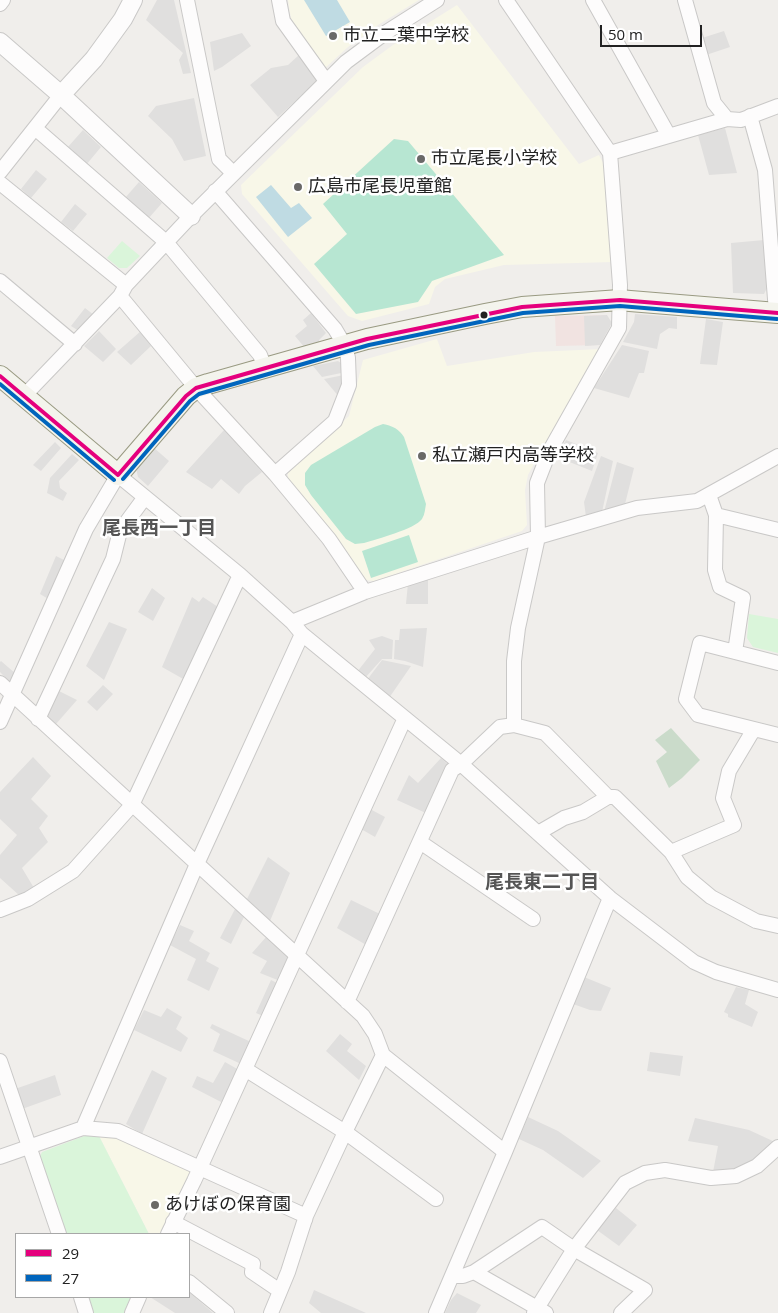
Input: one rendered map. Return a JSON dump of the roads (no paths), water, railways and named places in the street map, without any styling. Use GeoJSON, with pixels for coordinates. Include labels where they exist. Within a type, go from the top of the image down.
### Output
{"type":"FeatureCollection","features":[{"type":"Feature","properties":{"kind":"main road"},"geometry":{"type":"LineString","coordinates":[[0,376],[118,474],[186,396],[196,388],[367,340],[522,307],[620,300],[777,312]]}},
{"type":"Feature","properties":{"kind":"street"},"geometry":{"type":"LineString","coordinates":[[0,4],[3,0]]}},
{"type":"Feature","properties":{"kind":"street"},"geometry":{"type":"LineString","coordinates":[[0,172],[61,95],[94,59],[123,19],[133,0]]}},
{"type":"Feature","properties":{"kind":"street"},"geometry":{"type":"LineString","coordinates":[[187,0],[219,158],[233,173]]}},
{"type":"Feature","properties":{"kind":"street"},"geometry":{"type":"LineString","coordinates":[[279,0],[283,21],[326,81]]}},
{"type":"Feature","properties":{"kind":"street"},"geometry":{"type":"LineString","coordinates":[[24,396],[75,344],[166,242],[326,81],[355,55],[385,33],[437,0]]}},
{"type":"Feature","properties":{"kind":"street"},"geometry":{"type":"LineString","coordinates":[[506,0],[610,153],[620,285],[619,328],[549,452],[537,483],[538,537],[518,628],[514,661],[514,725]]}},
{"type":"Feature","properties":{"kind":"street"},"geometry":{"type":"LineString","coordinates":[[593,0],[669,136]]}},
{"type":"Feature","properties":{"kind":"street"},"geometry":{"type":"LineString","coordinates":[[685,0],[714,103],[727,119]]}},
{"type":"Feature","properties":{"kind":"street"},"geometry":{"type":"LineString","coordinates":[[0,42],[61,95],[191,216]]}},
{"type":"Feature","properties":{"kind":"street"},"geometry":{"type":"LineString","coordinates":[[610,153],[727,119],[741,120],[778,106]]}},
{"type":"Feature","properties":{"kind":"street"},"geometry":{"type":"LineString","coordinates":[[750,116],[765,170],[777,312]]}},
{"type":"Feature","properties":{"kind":"street"},"geometry":{"type":"LineString","coordinates":[[36,128],[166,242],[260,355],[265,368]]}},
{"type":"Feature","properties":{"kind":"street"},"geometry":{"type":"LineString","coordinates":[[0,183],[123,291],[196,388],[274,474],[329,539],[365,592]]}},
{"type":"Feature","properties":{"kind":"street"},"geometry":{"type":"LineString","coordinates":[[215,191],[335,329],[345,346],[348,358],[349,385],[335,421],[274,474]]}},
{"type":"Feature","properties":{"kind":"street"},"geometry":{"type":"LineString","coordinates":[[0,281],[75,344]]}},
{"type":"Feature","properties":{"kind":"street"},"geometry":{"type":"LineString","coordinates":[[292,622],[365,592],[538,537],[638,508],[697,501],[778,456]]}},
{"type":"Feature","properties":{"kind":"street"},"geometry":{"type":"LineString","coordinates":[[0,722],[86,529],[118,474],[240,575],[292,622],[302,634],[461,764],[610,898],[694,962],[716,972],[778,990]]}},
{"type":"Feature","properties":{"kind":"street"},"geometry":{"type":"LineString","coordinates":[[709,495],[716,515],[715,570],[720,588],[743,598],[735,652]]}},
{"type":"Feature","properties":{"kind":"street"},"geometry":{"type":"LineString","coordinates":[[38,718],[113,559],[120,531],[145,497]]}},
{"type":"Feature","properties":{"kind":"street"},"geometry":{"type":"LineString","coordinates":[[716,515],[778,530]]}},
{"type":"Feature","properties":{"kind":"street"},"geometry":{"type":"LineString","coordinates":[[0,910],[28,899],[73,871],[132,805],[240,575]]}},
{"type":"Feature","properties":{"kind":"street"},"geometry":{"type":"LineString","coordinates":[[83,1128],[197,864],[302,634]]}},
{"type":"Feature","properties":{"kind":"street"},"geometry":{"type":"LineString","coordinates":[[778,663],[700,643],[686,699],[698,715],[778,735]]}},
{"type":"Feature","properties":{"kind":"street"},"geometry":{"type":"LineString","coordinates":[[0,684],[363,1016],[375,1034],[383,1055],[505,1152]]}},
{"type":"Feature","properties":{"kind":"street"},"geometry":{"type":"LineString","coordinates":[[182,1233],[170,1228],[200,1168],[405,718]]}},
{"type":"Feature","properties":{"kind":"street"},"geometry":{"type":"LineString","coordinates":[[347,1002],[452,770],[461,764],[500,727],[514,725],[545,733],[608,797]]}},
{"type":"Feature","properties":{"kind":"street"},"geometry":{"type":"LineString","coordinates":[[671,852],[734,825],[722,798],[729,771],[754,729]]}},
{"type":"Feature","properties":{"kind":"street"},"geometry":{"type":"LineString","coordinates":[[538,833],[564,818],[583,812],[608,797],[615,797],[671,852],[687,877],[711,897],[756,921],[778,926]]}},
{"type":"Feature","properties":{"kind":"street"},"geometry":{"type":"LineString","coordinates":[[420,842],[533,919]]}},
{"type":"Feature","properties":{"kind":"street"},"geometry":{"type":"LineString","coordinates":[[436,1313],[610,898]]}},
{"type":"Feature","properties":{"kind":"street"},"geometry":{"type":"LineString","coordinates":[[271,1313],[288,1272],[306,1216],[383,1055]]}},
{"type":"Feature","properties":{"kind":"street"},"geometry":{"type":"LineString","coordinates":[[0,1060],[59,1233]]}},
{"type":"Feature","properties":{"kind":"street"},"geometry":{"type":"LineString","coordinates":[[245,1069],[345,1132],[436,1199]]}},
{"type":"Feature","properties":{"kind":"street"},"geometry":{"type":"LineString","coordinates":[[0,1157],[83,1128],[118,1131],[306,1216]]}},
{"type":"Feature","properties":{"kind":"street"},"geometry":{"type":"LineString","coordinates":[[474,1272],[539,1311],[574,1249],[625,1183],[645,1173],[666,1170],[711,1178],[736,1176],[757,1166],[778,1146]]}},
{"type":"Feature","properties":{"kind":"street"},"geometry":{"type":"LineString","coordinates":[[452,1276],[463,1276],[474,1272],[542,1227],[574,1249],[645,1290],[621,1313]]}},
{"type":"Feature","properties":{"kind":"street"},"geometry":{"type":"LineString","coordinates":[[190,1237],[253,1264],[252,1272],[280,1291]]}},
{"type":"Feature","properties":{"kind":"street"},"geometry":{"type":"LineString","coordinates":[[190,1283],[227,1313]]}},
{"type":"Feature","properties":{"kind":"street"},"geometry":{"type":"LineString","coordinates":[[81,1298],[86,1313]]}},
{"type":"Feature","properties":{"kind":"street"},"geometry":{"type":"LineString","coordinates":[[132,1313],[140,1298]]}},
{"type":"Feature","properties":{"kind":"water"},"geometry":{"type":"Polygon","coordinates":[[[304,0],[337,0],[350,22],[326,36],[304,0]]]}},
{"type":"Feature","properties":{"kind":"water"},"geometry":{"type":"Polygon","coordinates":[[[271,185],[291,208],[299,203],[312,218],[288,237],[256,197],[271,185]]]}},
{"type":"Feature","properties":{"kind":"place","name":"市立二葉中学校"},"geometry":{"type":"Point","coordinates":[333,36]}},
{"type":"Feature","properties":{"kind":"place","name":"市立尾長小学校"},"geometry":{"type":"Point","coordinates":[421,159]}},
{"type":"Feature","properties":{"kind":"place","name":"広島市尾長児童館"},"geometry":{"type":"Point","coordinates":[298,187]}},
{"type":"Feature","properties":{"kind":"place","name":"私立瀬戸内高等学校"},"geometry":{"type":"Point","coordinates":[422,456]}},
{"type":"Feature","properties":{"kind":"place","name":"あけぼの保育園"},"geometry":{"type":"Point","coordinates":[155,1205]}},
{"type":"Feature","properties":{"kind":"district","name":"尾長西一丁目"},"geometry":{"type":"Point","coordinates":[159,529]}},
{"type":"Feature","properties":{"kind":"district","name":"尾長東二丁目"},"geometry":{"type":"Point","coordinates":[542,883]}}]}
